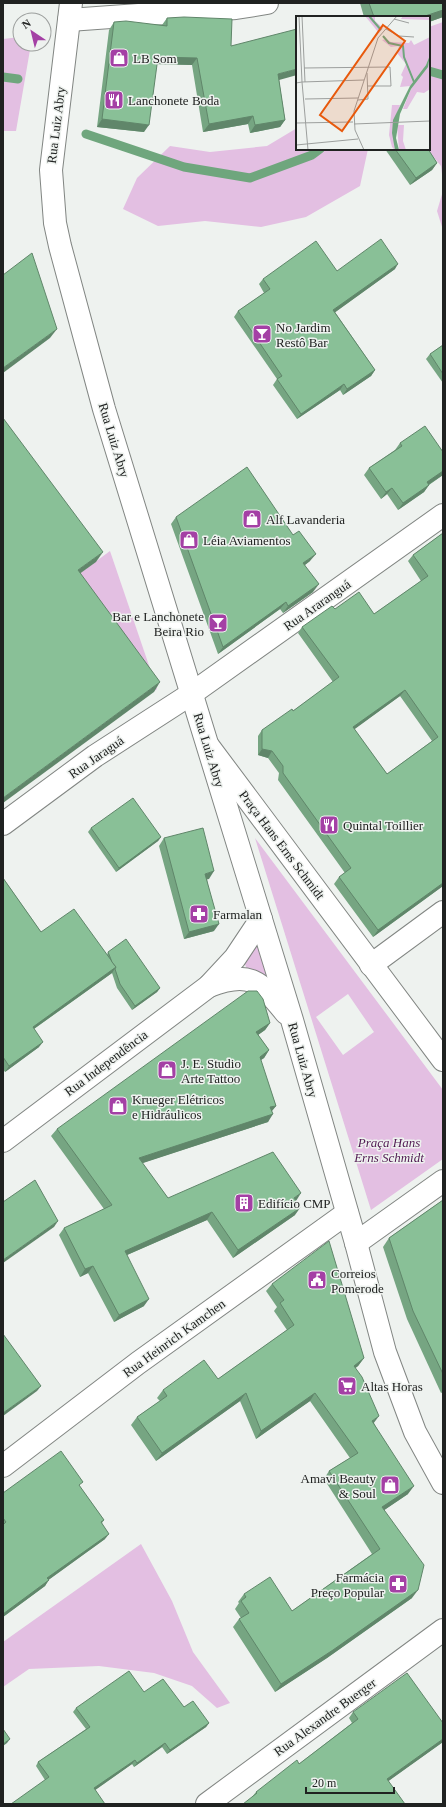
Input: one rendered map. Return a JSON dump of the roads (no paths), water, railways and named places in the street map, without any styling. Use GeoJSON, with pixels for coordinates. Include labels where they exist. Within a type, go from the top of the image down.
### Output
{"type":"FeatureCollection","features":[{"type":"Feature","properties":{"kind":"street"},"geometry":{"type":"LineString","coordinates":[[70,12],[236,8],[267,3]]}},
{"type":"Feature","properties":{"kind":"street","name":"Rua Luiz Abry"},"geometry":{"type":"LineString","coordinates":[[70,12],[51,170],[54,223],[67,276],[104,409],[292,1020],[346,1213],[356,1243],[385,1352],[415,1432],[443,1483]]}},
{"type":"Feature","properties":{"kind":"street","name":"Rua Araranguá"},"geometry":{"type":"LineString","coordinates":[[191,694],[443,515]]}},
{"type":"Feature","properties":{"kind":"street","name":"Rua Jaraguá"},"geometry":{"type":"LineString","coordinates":[[3,824],[95,756],[191,694]]}},
{"type":"Feature","properties":{"kind":"street","name":"Praça Hans Erns Schmidt"},"geometry":{"type":"LineString","coordinates":[[207,744],[443,1060]]}},
{"type":"Feature","properties":{"kind":"street"},"geometry":{"type":"LineString","coordinates":[[372,965],[443,912]]}},
{"type":"Feature","properties":{"kind":"street","name":"Rua Independência"},"geometry":{"type":"LineString","coordinates":[[3,1141],[209,986],[235,958],[261,918]]}},
{"type":"Feature","properties":{"kind":"street","name":"Rua Independência"},"geometry":{"type":"LineString","coordinates":[[209,986],[226,980],[242,978],[255,982],[264,988],[292,1020]]}},
{"type":"Feature","properties":{"kind":"street"},"geometry":{"type":"LineString","coordinates":[[356,1243],[443,1181]]}},
{"type":"Feature","properties":{"kind":"street","name":"Rua Heinrich Kamchen"},"geometry":{"type":"LineString","coordinates":[[3,1466],[138,1363],[346,1213]]}},
{"type":"Feature","properties":{"kind":"street","name":"Rua Alexandre Buerger"},"geometry":{"type":"LineString","coordinates":[[207,1804],[443,1630]]}},
{"type":"Feature","properties":{"kind":"waterway"},"geometry":{"type":"LineString","coordinates":[[430,71],[443,75]]}},
{"type":"Feature","properties":{"kind":"waterway"},"geometry":{"type":"LineString","coordinates":[[3,77],[18,79]]}},
{"type":"Feature","properties":{"kind":"waterway"},"geometry":{"type":"LineString","coordinates":[[86,134],[184,167],[250,178],[312,155],[319,150]]}},
{"type":"Feature","properties":{"kind":"place","name":"LB Som"},"geometry":{"type":"Point","coordinates":[119,58]}},
{"type":"Feature","properties":{"kind":"place","name":"Lanchonete Boda"},"geometry":{"type":"Point","coordinates":[114,100]}},
{"type":"Feature","properties":{"kind":"place","name":"No Jardim Restô Bar"},"geometry":{"type":"Point","coordinates":[262,334]}},
{"type":"Feature","properties":{"kind":"place","name":"Alf Lavanderia"},"geometry":{"type":"Point","coordinates":[252,519]}},
{"type":"Feature","properties":{"kind":"place","name":"Léia Aviamentos"},"geometry":{"type":"Point","coordinates":[189,540]}},
{"type":"Feature","properties":{"kind":"place","name":"Bar e Lanchonete Beira Rio"},"geometry":{"type":"Point","coordinates":[218,623]}},
{"type":"Feature","properties":{"kind":"place","name":"Quintal Toillier"},"geometry":{"type":"Point","coordinates":[329,825]}},
{"type":"Feature","properties":{"kind":"place","name":"Farmalan"},"geometry":{"type":"Point","coordinates":[199,914]}},
{"type":"Feature","properties":{"kind":"place","name":"J. E. Studio Arte Tattoo"},"geometry":{"type":"Point","coordinates":[167,1070]}},
{"type":"Feature","properties":{"kind":"place","name":"Krueger Elétricos e Hidráulicos"},"geometry":{"type":"Point","coordinates":[118,1106]}},
{"type":"Feature","properties":{"kind":"place","name":"Edifício CMP"},"geometry":{"type":"Point","coordinates":[244,1203]}},
{"type":"Feature","properties":{"kind":"place","name":"Correios Pomerode"},"geometry":{"type":"Point","coordinates":[317,1280]}},
{"type":"Feature","properties":{"kind":"place","name":"Altas Horas"},"geometry":{"type":"Point","coordinates":[347,1386]}},
{"type":"Feature","properties":{"kind":"place","name":"Amavi Beauty & Soul"},"geometry":{"type":"Point","coordinates":[390,1485]}},
{"type":"Feature","properties":{"kind":"place","name":"Farmácia Preço Popular"},"geometry":{"type":"Point","coordinates":[398,1584]}}]}
